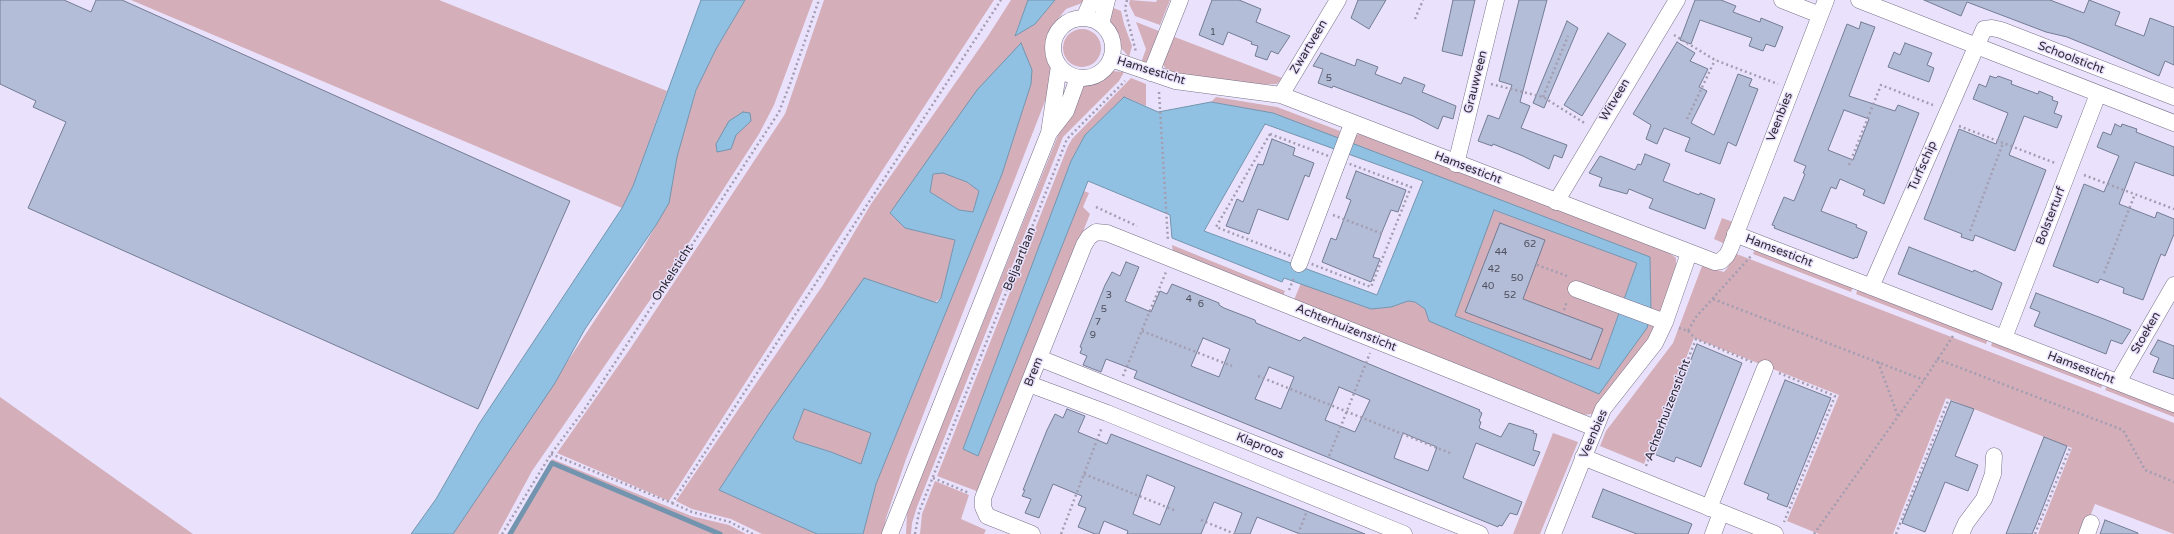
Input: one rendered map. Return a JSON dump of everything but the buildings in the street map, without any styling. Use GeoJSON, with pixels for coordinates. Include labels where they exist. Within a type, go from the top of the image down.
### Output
{"type":"FeatureCollection","features":[{"type":"Feature","properties":{"kind":"street"},"geometry":{"type":"LineString","coordinates":[[1084,18],[1092,0]]}},
{"type":"Feature","properties":{"kind":"street"},"geometry":{"type":"LineString","coordinates":[[1101,24],[1107,0]]}},
{"type":"Feature","properties":{"kind":"street"},"geometry":{"type":"LineString","coordinates":[[1151,73],[1180,0]]}},
{"type":"Feature","properties":{"kind":"street","name":"Zwartveen"},"geometry":{"type":"LineString","coordinates":[[1281,95],[1338,0]]}},
{"type":"Feature","properties":{"kind":"street","name":"Grauwveen"},"geometry":{"type":"LineString","coordinates":[[1456,164],[1496,0]]}},
{"type":"Feature","properties":{"kind":"street","name":"Witveen"},"geometry":{"type":"LineString","coordinates":[[1556,202],[1597,131],[1677,0]]}},
{"type":"Feature","properties":{"kind":"street"},"geometry":{"type":"LineString","coordinates":[[1782,0],[1823,7]]}},
{"type":"Feature","properties":{"kind":"street","name":"Schoolsticht"},"geometry":{"type":"LineString","coordinates":[[1859,0],[2174,123]]}},
{"type":"Feature","properties":{"kind":"street","name":"Veenbies"},"geometry":{"type":"LineString","coordinates":[[1735,234],[1823,7]]}},
{"type":"Feature","properties":{"kind":"street"},"geometry":{"type":"LineString","coordinates":[[1084,18],[1101,24],[1109,34],[1113,46],[1111,58],[1103,70],[1091,77],[1078,78],[1070,75],[1059,66],[1053,54],[1054,40],[1060,28],[1070,20],[1084,18]]}},
{"type":"Feature","properties":{"kind":"street","name":"Schoolsticht"},"geometry":{"type":"LineString","coordinates":[[1976,45],[1984,29],[1992,28],[2174,97]]}},
{"type":"Feature","properties":{"kind":"street","name":"Turfschip"},"geometry":{"type":"LineString","coordinates":[[1871,287],[1976,45]]}},
{"type":"Feature","properties":{"kind":"street","name":"Hamsesticht"},"geometry":{"type":"LineString","coordinates":[[1111,58],[1130,66],[1175,80],[1281,95],[1350,129],[1456,164],[1715,262],[1721,261],[1727,255],[1735,234],[2174,404]]}},
{"type":"Feature","properties":{"kind":"street","name":"Beljaartlaan"},"geometry":{"type":"LineString","coordinates":[[890,534],[1050,133],[1059,66]]}},
{"type":"Feature","properties":{"kind":"street","name":"Beljaartlaan"},"geometry":{"type":"LineString","coordinates":[[1050,133],[1066,111],[1078,78]]}},
{"type":"Feature","properties":{"kind":"street","name":"Bolsterturf"},"geometry":{"type":"LineString","coordinates":[[2004,338],[2098,94]]}},
{"type":"Feature","properties":{"kind":"street"},"geometry":{"type":"LineString","coordinates":[[1299,264],[1350,129]]}},
{"type":"Feature","properties":{"kind":"street","name":"Achterhuizensticht"},"geometry":{"type":"LineString","coordinates":[[1096,232],[1107,233],[1171,258],[1595,428]]}},
{"type":"Feature","properties":{"kind":"street","name":"Brem"},"geometry":{"type":"LineString","coordinates":[[983,498],[1084,245],[1089,237],[1096,232]]}},
{"type":"Feature","properties":{"kind":"street","name":"Veenbies"},"geometry":{"type":"LineString","coordinates":[[1553,534],[1603,410],[1655,343],[1659,320],[1689,253]]}},
{"type":"Feature","properties":{"kind":"street","name":"Stoeken"},"geometry":{"type":"LineString","coordinates":[[2118,382],[2174,285]]}},
{"type":"Feature","properties":{"kind":"street"},"geometry":{"type":"LineString","coordinates":[[1576,288],[1659,320]]}},
{"type":"Feature","properties":{"kind":"street","name":"Klaproos"},"geometry":{"type":"LineString","coordinates":[[1039,358],[1480,534]]}},
{"type":"Feature","properties":{"kind":"street"},"geometry":{"type":"LineString","coordinates":[[1713,534],[1715,510],[1765,368]]}},
{"type":"Feature","properties":{"kind":"street"},"geometry":{"type":"LineString","coordinates":[[1029,384],[1107,413],[1404,534]]}},
{"type":"Feature","properties":{"kind":"street"},"geometry":{"type":"LineString","coordinates":[[1961,534],[1966,523],[1984,499],[1993,474],[1994,456]]}},
{"type":"Feature","properties":{"kind":"street"},"geometry":{"type":"LineString","coordinates":[[1584,457],[1715,510],[1779,530]]}},
{"type":"Feature","properties":{"kind":"street"},"geometry":{"type":"LineString","coordinates":[[983,498],[983,507],[987,516],[1032,534]]}},
{"type":"Feature","properties":{"kind":"street","name":"Beljaartlaan"},"geometry":{"type":"LineString","coordinates":[[898,516],[900,534]]}},
{"type":"Feature","properties":{"kind":"path","name":"Onkelsticht"},"geometry":{"type":"LineString","coordinates":[[502,534],[551,454],[584,410],[778,112],[790,84],[819,0]]}},
{"type":"Feature","properties":{"kind":"path"},"geometry":{"type":"LineString","coordinates":[[672,503],[1001,0]]}},
{"type":"Feature","properties":{"kind":"path","name":"Beljaartlaan"},"geometry":{"type":"LineString","coordinates":[[915,534],[919,512],[1067,139],[1127,79],[1136,51],[1125,10],[1127,0]]}},
{"type":"Feature","properties":{"kind":"path"},"geometry":{"type":"LineString","coordinates":[[1415,19],[1422,0]]}},
{"type":"Feature","properties":{"kind":"path"},"geometry":{"type":"LineString","coordinates":[[1660,26],[1715,60],[1791,89]]}},
{"type":"Feature","properties":{"kind":"path"},"geometry":{"type":"LineString","coordinates":[[1543,97],[1568,36]]}},
{"type":"Feature","properties":{"kind":"path"},"geometry":{"type":"LineString","coordinates":[[1687,119],[1715,60]]}},
{"type":"Feature","properties":{"kind":"path"},"geometry":{"type":"LineString","coordinates":[[1476,80],[1543,97],[1597,131]]}},
{"type":"Feature","properties":{"kind":"path"},"geometry":{"type":"LineString","coordinates":[[1849,165],[1881,85],[1947,111]]}},
{"type":"Feature","properties":{"kind":"path"},"geometry":{"type":"LineString","coordinates":[[1159,105],[1168,240],[1161,237]]}},
{"type":"Feature","properties":{"kind":"path"},"geometry":{"type":"LineString","coordinates":[[1970,231],[2003,144]]}},
{"type":"Feature","properties":{"kind":"path"},"geometry":{"type":"LineString","coordinates":[[2104,273],[2135,194]]}},
{"type":"Feature","properties":{"kind":"path"},"geometry":{"type":"LineString","coordinates":[[1096,207],[1139,227]]}},
{"type":"Feature","properties":{"kind":"path"},"geometry":{"type":"LineString","coordinates":[[1320,210],[1383,234]]}},
{"type":"Feature","properties":{"kind":"path"},"geometry":{"type":"LineString","coordinates":[[1659,320],[1688,331],[1696,318],[1713,298],[1751,257],[1756,242]]}},
{"type":"Feature","properties":{"kind":"path"},"geometry":{"type":"LineString","coordinates":[[1118,389],[1171,258]]}},
{"type":"Feature","properties":{"kind":"path"},"geometry":{"type":"LineString","coordinates":[[1713,298],[1924,380]]}},
{"type":"Feature","properties":{"kind":"path"},"geometry":{"type":"LineString","coordinates":[[1142,331],[1232,366]]}},
{"type":"Feature","properties":{"kind":"path","name":"Achterhuizensticht"},"geometry":{"type":"LineString","coordinates":[[1641,480],[1696,339],[1688,331]]}},
{"type":"Feature","properties":{"kind":"path"},"geometry":{"type":"LineString","coordinates":[[1814,534],[1924,380],[1954,335]]}},
{"type":"Feature","properties":{"kind":"path"},"geometry":{"type":"LineString","coordinates":[[1323,471],[1376,340]]}},
{"type":"Feature","properties":{"kind":"path"},"geometry":{"type":"LineString","coordinates":[[1938,357],[2123,430],[2145,470],[2174,482]]}},
{"type":"Feature","properties":{"kind":"path"},"geometry":{"type":"LineString","coordinates":[[1878,362],[1898,416]]}},
{"type":"Feature","properties":{"kind":"path"},"geometry":{"type":"LineString","coordinates":[[1258,376],[1450,453]]}},
{"type":"Feature","properties":{"kind":"path"},"geometry":{"type":"LineString","coordinates":[[1779,530],[1835,396]]}},
{"type":"Feature","properties":{"kind":"path"},"geometry":{"type":"LineString","coordinates":[[1896,534],[1948,401]]}},
{"type":"Feature","properties":{"kind":"path"},"geometry":{"type":"LineString","coordinates":[[1061,534],[1107,413]]}},
{"type":"Feature","properties":{"kind":"path"},"geometry":{"type":"LineString","coordinates":[[2035,534],[2070,448]]}},
{"type":"Feature","properties":{"kind":"path"},"geometry":{"type":"LineString","coordinates":[[551,454],[692,512],[730,522],[753,534]]}},
{"type":"Feature","properties":{"kind":"path"},"geometry":{"type":"LineString","coordinates":[[1084,474],[1174,510]]}},
{"type":"Feature","properties":{"kind":"path"},"geometry":{"type":"LineString","coordinates":[[933,478],[983,498]]}},
{"type":"Feature","properties":{"kind":"path"},"geometry":{"type":"LineString","coordinates":[[1298,534],[1313,497]]}},
{"type":"Feature","properties":{"kind":"path"},"geometry":{"type":"LineString","coordinates":[[1201,520],[1235,534]]}},
{"type":"Feature","properties":{"kind":"shaded area"},"geometry":{"type":"Polygon","coordinates":[[[131,0],[439,0],[667,91],[633,186],[622,208],[131,0]]]}},
{"type":"Feature","properties":{"kind":"shaded area"},"geometry":{"type":"Polygon","coordinates":[[[745,0],[813,0],[774,105],[759,134],[677,261],[532,471],[498,534],[453,534],[644,246],[668,204],[678,150],[697,88],[715,51],[745,0]]]}},
{"type":"Feature","properties":{"kind":"shaded area"},"geometry":{"type":"Polygon","coordinates":[[[824,0],[994,0],[669,501],[557,453],[630,349],[785,114],[824,0]]]}},
{"type":"Feature","properties":{"kind":"shaded area"},"geometry":{"type":"Polygon","coordinates":[[[1011,0],[1028,0],[1015,35],[1035,24],[1055,0],[1084,0],[1082,3],[1066,9],[1052,26],[1045,42],[1047,59],[1054,78],[906,459],[886,518],[883,534],[863,534],[876,484],[1002,174],[1031,84],[890,212],[905,228],[955,240],[941,298],[768,415],[719,490],[817,534],[762,534],[731,519],[692,509],[676,501],[823,285],[871,204],[988,36],[1011,0]]]}},
{"type":"Feature","properties":{"kind":"shaded area"},"geometry":{"type":"Polygon","coordinates":[[[1130,0],[1156,2],[1157,0],[1170,0],[1160,25],[1135,16],[1129,4],[1130,0]]]}},
{"type":"Feature","properties":{"kind":"shaded area"},"geometry":{"type":"Polygon","coordinates":[[[1111,7],[1121,11],[1132,46],[1129,57],[1122,49],[1111,24],[1111,7]]]}},
{"type":"Feature","properties":{"kind":"shaded area"},"geometry":{"type":"Polygon","coordinates":[[[1136,22],[1159,31],[1148,61],[1143,63],[1142,60],[1146,49],[1136,22]]]}},
{"type":"Feature","properties":{"kind":"shaded area"},"geometry":{"type":"Polygon","coordinates":[[[1082,29],[1092,32],[1098,38],[1101,48],[1098,58],[1092,64],[1082,67],[1072,64],[1066,58],[1063,48],[1066,38],[1072,32],[1082,29]]]}},
{"type":"Feature","properties":{"kind":"shaded area"},"geometry":{"type":"Polygon","coordinates":[[[1172,36],[1282,78],[1277,84],[1252,85],[1167,71],[1162,63],[1172,36]]]}},
{"type":"Feature","properties":{"kind":"shaded area"},"geometry":{"type":"Polygon","coordinates":[[[1112,71],[1124,72],[1119,81],[1063,137],[917,507],[912,523],[911,534],[906,534],[907,513],[913,497],[1065,118],[1081,86],[1093,82],[1112,71]]]}},
{"type":"Feature","properties":{"kind":"shaded area"},"geometry":{"type":"Polygon","coordinates":[[[1131,78],[1146,84],[1146,106],[1124,97],[1085,135],[1071,161],[963,449],[978,456],[1084,191],[1089,193],[1083,207],[1090,214],[979,492],[937,476],[1068,146],[1072,139],[1131,78]]]}},
{"type":"Feature","properties":{"kind":"shaded area"},"geometry":{"type":"Polygon","coordinates":[[[1216,97],[1277,107],[1340,131],[1338,139],[1273,113],[1211,102],[1216,97]]]}},
{"type":"Feature","properties":{"kind":"shaded area"},"geometry":{"type":"Polygon","coordinates":[[[1361,133],[1668,252],[1676,258],[1676,268],[1661,312],[1656,314],[1651,313],[1650,257],[1351,143],[1353,137],[1361,133]]]}},
{"type":"Feature","properties":{"kind":"shaded area"},"geometry":{"type":"Polygon","coordinates":[[[943,173],[967,182],[979,191],[973,212],[959,210],[930,192],[933,174],[943,173]]]}},
{"type":"Feature","properties":{"kind":"shaded area"},"geometry":{"type":"Polygon","coordinates":[[[1493,210],[1637,263],[1599,369],[1455,316],[1493,210]]]}},
{"type":"Feature","properties":{"kind":"shaded area"},"geometry":{"type":"Polygon","coordinates":[[[1722,218],[1733,222],[1725,244],[1714,239],[1722,218]]]}},
{"type":"Feature","properties":{"kind":"shaded area"},"geometry":{"type":"Polygon","coordinates":[[[1172,245],[1285,291],[1283,296],[1173,253],[1172,245]]]}},
{"type":"Feature","properties":{"kind":"shaded area"},"geometry":{"type":"Polygon","coordinates":[[[1755,249],[1853,287],[1851,292],[1753,254],[1755,249]]]}},
{"type":"Feature","properties":{"kind":"shaded area"},"geometry":{"type":"Polygon","coordinates":[[[1734,253],[2174,423],[2174,534],[2095,504],[2083,534],[2038,534],[2072,448],[1946,398],[1893,534],[1819,534],[1787,521],[1839,395],[1694,338],[1644,464],[1600,446],[1606,431],[1673,343],[1702,266],[1724,272],[1728,267],[1734,253]]]}},
{"type":"Feature","properties":{"kind":"shaded area"},"geometry":{"type":"Polygon","coordinates":[[[1301,283],[1371,309],[1391,307],[1408,301],[1415,302],[1425,309],[1599,393],[1649,322],[1655,326],[1652,335],[1592,414],[1582,415],[1294,300],[1301,283]]]}},
{"type":"Feature","properties":{"kind":"shaded area"},"geometry":{"type":"Polygon","coordinates":[[[1858,288],[1988,339],[1986,344],[1856,294],[1858,288]]]}},
{"type":"Feature","properties":{"kind":"shaded area"},"geometry":{"type":"Polygon","coordinates":[[[1993,340],[2103,383],[2101,388],[1991,346],[1993,340]]]}},
{"type":"Feature","properties":{"kind":"shaded area"},"geometry":{"type":"Polygon","coordinates":[[[2108,384],[2174,410],[2174,417],[2105,390],[2108,384]]]}},
{"type":"Feature","properties":{"kind":"shaded area"},"geometry":{"type":"Polygon","coordinates":[[[0,397],[193,534],[0,534],[0,397]]]}},
{"type":"Feature","properties":{"kind":"shaded area"},"geometry":{"type":"Polygon","coordinates":[[[804,409],[872,433],[861,465],[831,452],[796,441],[793,438],[804,409]]]}},
{"type":"Feature","properties":{"kind":"shaded area"},"geometry":{"type":"Polygon","coordinates":[[[1553,433],[1578,442],[1540,534],[1513,534],[1553,433]]]}},
{"type":"Feature","properties":{"kind":"shaded area"},"geometry":{"type":"Polygon","coordinates":[[[552,459],[691,516],[729,525],[746,534],[510,534],[552,459]]]}},
{"type":"Feature","properties":{"kind":"shaded area"},"geometry":{"type":"Polygon","coordinates":[[[935,481],[969,495],[961,519],[986,530],[984,534],[920,534],[922,514],[935,481]]]}},
{"type":"Feature","properties":{"kind":"water"},"geometry":{"type":"Polygon","coordinates":[[[701,0],[745,0],[716,49],[696,90],[677,157],[669,203],[656,225],[585,329],[555,383],[453,534],[411,534],[436,499],[479,424],[622,208],[633,186],[701,0]]]}},
{"type":"Feature","properties":{"kind":"water"},"geometry":{"type":"Polygon","coordinates":[[[1028,0],[1055,0],[1035,24],[1015,36],[1028,0]]]}},
{"type":"Feature","properties":{"kind":"water"},"geometry":{"type":"Polygon","coordinates":[[[1021,43],[1032,70],[1031,84],[1002,174],[876,484],[863,534],[817,534],[719,490],[768,415],[864,278],[937,303],[941,298],[955,240],[905,228],[890,213],[977,90],[1021,43]],[[943,173],[933,174],[930,192],[959,210],[973,212],[979,191],[967,182],[943,173]],[[804,409],[793,438],[796,441],[831,452],[861,464],[871,433],[804,409]]]}},
{"type":"Feature","properties":{"kind":"water"},"geometry":{"type":"Polygon","coordinates":[[[1124,97],[1158,112],[1211,102],[1273,113],[1650,257],[1651,313],[1647,328],[1599,394],[1429,321],[1425,309],[1415,302],[1408,301],[1391,307],[1371,309],[1284,278],[1282,282],[1172,238],[1170,215],[1088,181],[978,456],[963,449],[1071,161],[1085,135],[1124,97]],[[1265,124],[1204,231],[1377,295],[1423,181],[1265,124]],[[1494,210],[1455,316],[1599,369],[1637,263],[1494,210]]]}},
{"type":"Feature","properties":{"kind":"water"},"geometry":{"type":"Polygon","coordinates":[[[743,112],[750,113],[751,121],[736,135],[731,149],[717,152],[716,144],[729,121],[743,112]]]}},
{"type":"Feature","properties":{"kind":"waterway"},"geometry":{"type":"LineString","coordinates":[[510,534],[552,463],[720,534]]}}]}
